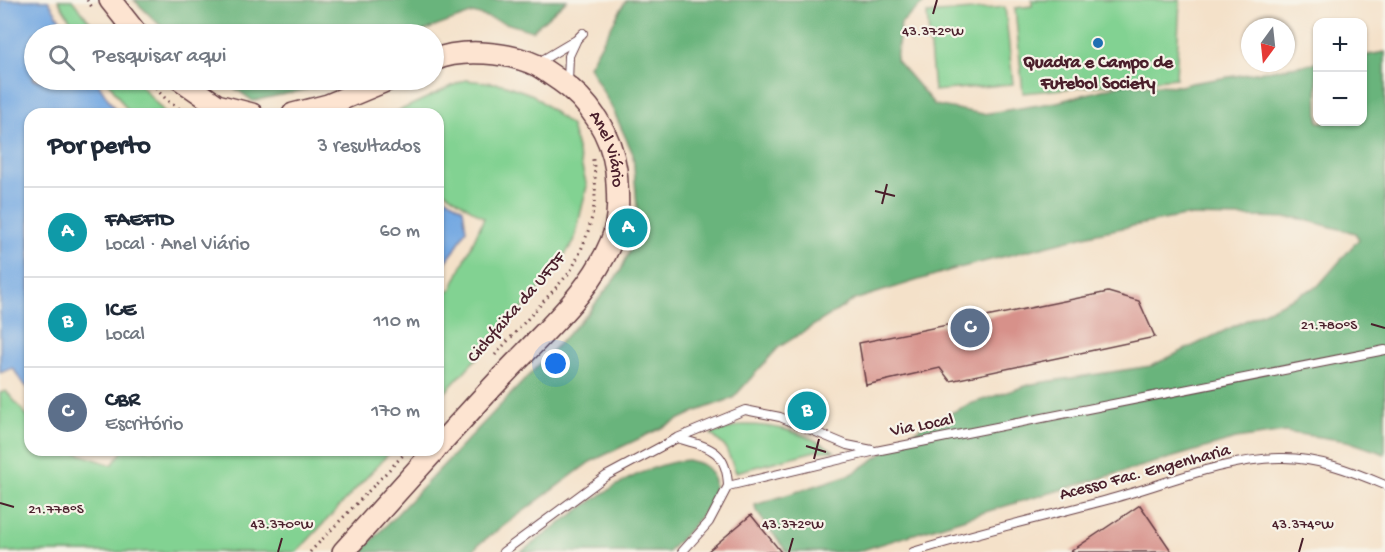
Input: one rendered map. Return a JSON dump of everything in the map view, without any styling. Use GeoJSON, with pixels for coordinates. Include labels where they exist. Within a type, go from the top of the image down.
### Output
{"type":"FeatureCollection","features":[{"type":"Feature","properties":{"kind":"main road"},"geometry":{"type":"LineString","coordinates":[[110,0],[129,24]]}},
{"type":"Feature","properties":{"kind":"main road","name":"Anel Viário"},"geometry":{"type":"LineString","coordinates":[[444,58],[480,52],[535,65],[568,86],[589,108],[600,124],[614,157],[618,196],[612,240],[593,277],[568,307],[444,440]]}},
{"type":"Feature","properties":{"kind":"main road"},"geometry":{"type":"LineString","coordinates":[[195,90],[217,105],[229,108]]}},
{"type":"Feature","properties":{"kind":"main road"},"geometry":{"type":"LineString","coordinates":[[316,108],[364,90]]}},
{"type":"Feature","properties":{"kind":"main road"},"geometry":{"type":"LineString","coordinates":[[343,552],[430,456]]}},
{"type":"Feature","properties":{"kind":"lane"},"geometry":{"type":"LineString","coordinates":[[535,65],[583,33]]}},
{"type":"Feature","properties":{"kind":"lane"},"geometry":{"type":"LineString","coordinates":[[568,86],[569,56],[576,39]]}},
{"type":"Feature","properties":{"kind":"lane","name":"Via Local"},"geometry":{"type":"LineString","coordinates":[[503,552],[606,476],[677,438],[744,410],[780,417],[847,445],[876,451],[1385,350]]}},
{"type":"Feature","properties":{"kind":"lane"},"geometry":{"type":"LineString","coordinates":[[677,438],[710,448],[719,455],[725,464],[728,486],[709,522],[682,552]]}},
{"type":"Feature","properties":{"kind":"lane"},"geometry":{"type":"LineString","coordinates":[[728,486],[876,451]]}},
{"type":"Feature","properties":{"kind":"lane","name":"Acesso Fac. Engenharia"},"geometry":{"type":"LineString","coordinates":[[913,552],[1236,463],[1281,458],[1320,462],[1349,470],[1385,485]]}},
{"type":"Feature","properties":{"kind":"path"},"geometry":{"type":"LineString","coordinates":[[157,90],[178,108]]}},
{"type":"Feature","properties":{"kind":"path","name":"Ciclofaixa da UFJF"},"geometry":{"type":"LineString","coordinates":[[492,358],[570,272],[578,257],[590,230],[596,199],[595,170],[590,149]]}},
{"type":"Feature","properties":{"kind":"path"},"geometry":{"type":"LineString","coordinates":[[310,552],[402,456]]}},
{"type":"Feature","properties":{"kind":"green space"},"geometry":{"type":"Polygon","coordinates":[[[58,0],[72,0],[92,24],[73,24],[58,0]]]}},
{"type":"Feature","properties":{"kind":"green space"},"geometry":{"type":"Polygon","coordinates":[[[134,0],[567,0],[532,31],[473,13],[443,24],[159,24],[134,0]]]}},
{"type":"Feature","properties":{"kind":"green space"},"geometry":{"type":"Polygon","coordinates":[[[628,0],[927,0],[901,23],[896,60],[935,105],[983,114],[1057,102],[1124,84],[1181,86],[1260,72],[1295,72],[1295,66],[1313,64],[1313,126],[1367,126],[1367,55],[1385,52],[1385,454],[1347,441],[1285,432],[1236,439],[856,552],[787,552],[756,511],[755,505],[852,474],[923,426],[970,404],[1032,384],[1151,366],[1318,286],[1359,239],[1355,233],[1297,218],[1184,216],[1097,233],[951,270],[854,300],[779,347],[733,398],[697,411],[590,462],[479,544],[472,552],[361,552],[588,313],[620,272],[633,243],[637,206],[633,154],[589,66],[628,0]]]}},
{"type":"Feature","properties":{"kind":"green space","name":"Quadra e Campo de Futebol Society"},"geometry":{"type":"Polygon","coordinates":[[[1032,0],[1180,0],[1176,78],[1023,93],[1015,8],[1032,6],[1032,0]]]}},
{"type":"Feature","properties":{"kind":"green space"},"geometry":{"type":"Polygon","coordinates":[[[1005,7],[1013,84],[934,91],[927,14],[1005,7]]]}},
{"type":"Feature","properties":{"kind":"green space"},"geometry":{"type":"Polygon","coordinates":[[[465,80],[503,84],[533,95],[571,126],[587,186],[574,242],[534,296],[444,394],[444,293],[451,290],[484,218],[444,191],[444,108],[405,108],[465,80]]]}},
{"type":"Feature","properties":{"kind":"green space"},"geometry":{"type":"Polygon","coordinates":[[[114,90],[145,90],[161,108],[126,108],[114,90]]]}},
{"type":"Feature","properties":{"kind":"green space"},"geometry":{"type":"Polygon","coordinates":[[[237,90],[305,90],[253,101],[237,90]]]}},
{"type":"Feature","properties":{"kind":"green space"},"geometry":{"type":"Polygon","coordinates":[[[6,391],[24,412],[24,456],[86,456],[112,465],[119,456],[386,456],[297,552],[0,552],[0,393],[6,391]]]}},
{"type":"Feature","properties":{"kind":"green space"},"geometry":{"type":"Polygon","coordinates":[[[742,425],[790,430],[834,451],[815,451],[736,472],[725,447],[711,434],[742,425]]]}},
{"type":"Feature","properties":{"kind":"green space"},"geometry":{"type":"Polygon","coordinates":[[[688,460],[706,467],[713,477],[714,489],[704,512],[668,552],[521,552],[600,495],[643,472],[665,464],[688,460]]]}},
{"type":"Feature","properties":{"kind":"water"},"geometry":{"type":"Polygon","coordinates":[[[0,0],[48,0],[63,24],[24,24],[24,90],[102,90],[114,108],[24,108],[24,384],[13,368],[0,373],[0,0]]]}},
{"type":"Feature","properties":{"kind":"water"},"geometry":{"type":"Polygon","coordinates":[[[444,196],[463,209],[466,229],[455,250],[444,264],[444,196]]]}},
{"type":"Feature","properties":{"kind":"building"},"geometry":{"type":"Polygon","coordinates":[[[1108,292],[1139,301],[1155,337],[950,381],[940,368],[866,385],[859,343],[1108,292]]]}},
{"type":"Feature","properties":{"kind":"building"},"geometry":{"type":"Polygon","coordinates":[[[1140,505],[1172,552],[1070,552],[1140,505]]]}},
{"type":"Feature","properties":{"kind":"building"},"geometry":{"type":"Polygon","coordinates":[[[751,515],[781,552],[707,552],[751,515]]]}},
{"type":"Feature","properties":{"kind":"place","name":"Quadra e Campo de Futebol Society"},"geometry":{"type":"Point","coordinates":[1098,43]}},
{"type":"Feature","properties":{"kind":"place","name":"FAEFID"},"geometry":{"type":"Point","coordinates":[628,228]}},
{"type":"Feature","properties":{"kind":"place","name":"CBR"},"geometry":{"type":"Point","coordinates":[970,328]}},
{"type":"Feature","properties":{"kind":"place","name":"ICE"},"geometry":{"type":"Point","coordinates":[807,411]}}]}
